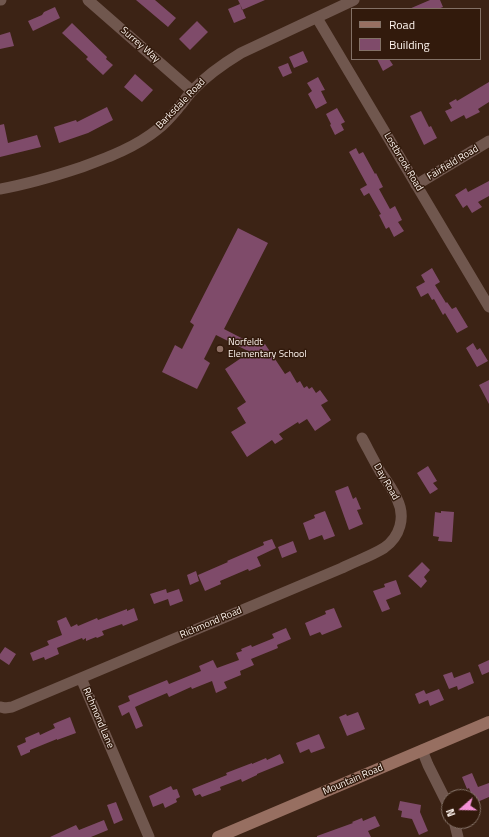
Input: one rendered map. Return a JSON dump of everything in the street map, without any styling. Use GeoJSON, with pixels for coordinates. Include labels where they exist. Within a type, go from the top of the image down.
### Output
{"type":"FeatureCollection","features":[{"type":"Feature","properties":{"kind":"main road","name":"Mountain Road"},"geometry":{"type":"LineString","coordinates":[[218,837],[489,722]]}},
{"type":"Feature","properties":{"kind":"street","name":"Surrey Way"},"geometry":{"type":"LineString","coordinates":[[88,0],[192,91]]}},
{"type":"Feature","properties":{"kind":"street","name":"Barksdale Road"},"geometry":{"type":"LineString","coordinates":[[0,189],[27,184],[55,176],[97,162],[133,145],[146,138],[159,128],[192,91],[215,70],[240,53],[354,0]]}},
{"type":"Feature","properties":{"kind":"street","name":"Lostbrook Road"},"geometry":{"type":"LineString","coordinates":[[317,18],[489,307]]}},
{"type":"Feature","properties":{"kind":"street","name":"Fairfield Road"},"geometry":{"type":"LineString","coordinates":[[416,185],[489,141]]}},
{"type":"Feature","properties":{"kind":"street","name":"Day Road"},"geometry":{"type":"LineString","coordinates":[[342,568],[384,548],[394,538],[402,521],[397,498],[362,438]]}},
{"type":"Feature","properties":{"kind":"street","name":"Richmond Road"},"geometry":{"type":"LineString","coordinates":[[80,678],[342,568]]}},
{"type":"Feature","properties":{"kind":"street","name":"Richmond Lane"},"geometry":{"type":"LineString","coordinates":[[0,707],[12,707],[80,678],[149,837]]}},
{"type":"Feature","properties":{"kind":"street"},"geometry":{"type":"LineString","coordinates":[[422,750],[441,791]]}},
{"type":"Feature","properties":{"kind":"building"},"geometry":{"type":"Polygon","coordinates":[[[136,0],[155,0],[176,18],[168,27],[136,0]]]}},
{"type":"Feature","properties":{"kind":"building"},"geometry":{"type":"Polygon","coordinates":[[[238,0],[265,0],[242,10],[246,18],[234,23],[228,9],[240,4],[238,0]]]}},
{"type":"Feature","properties":{"kind":"building"},"geometry":{"type":"Polygon","coordinates":[[[430,0],[440,0],[443,7],[440,8],[411,8],[430,0]]]}},
{"type":"Feature","properties":{"kind":"building"},"geometry":{"type":"Polygon","coordinates":[[[55,7],[60,18],[33,31],[28,21],[55,7]]]}},
{"type":"Feature","properties":{"kind":"building"},"geometry":{"type":"Polygon","coordinates":[[[197,21],[208,32],[190,50],[179,39],[197,21]]]}},
{"type":"Feature","properties":{"kind":"building"},"geometry":{"type":"Polygon","coordinates":[[[72,23],[107,57],[106,59],[113,65],[103,75],[86,59],[88,57],[62,33],[72,23]]]}},
{"type":"Feature","properties":{"kind":"building"},"geometry":{"type":"Polygon","coordinates":[[[10,32],[14,46],[0,49],[0,35],[10,32]]]}},
{"type":"Feature","properties":{"kind":"building"},"geometry":{"type":"Polygon","coordinates":[[[303,51],[308,62],[294,68],[289,57],[303,51]]]}},
{"type":"Feature","properties":{"kind":"building"},"geometry":{"type":"Polygon","coordinates":[[[378,60],[390,60],[393,65],[383,71],[378,60]]]}},
{"type":"Feature","properties":{"kind":"building"},"geometry":{"type":"Polygon","coordinates":[[[288,63],[292,73],[283,77],[278,67],[288,63]]]}},
{"type":"Feature","properties":{"kind":"building"},"geometry":{"type":"Polygon","coordinates":[[[135,74],[153,90],[142,102],[124,87],[135,74]]]}},
{"type":"Feature","properties":{"kind":"building"},"geometry":{"type":"Polygon","coordinates":[[[318,77],[325,90],[321,91],[327,103],[316,109],[308,94],[312,91],[307,83],[318,77]]]}},
{"type":"Feature","properties":{"kind":"building"},"geometry":{"type":"Polygon","coordinates":[[[489,82],[489,102],[478,109],[480,112],[466,119],[464,115],[451,122],[445,111],[452,108],[449,103],[456,99],[457,101],[489,82]]]}},
{"type":"Feature","properties":{"kind":"building"},"geometry":{"type":"Polygon","coordinates":[[[107,107],[113,120],[88,133],[59,143],[54,127],[76,120],[77,122],[107,107]]]}},
{"type":"Feature","properties":{"kind":"building"},"geometry":{"type":"Polygon","coordinates":[[[337,108],[345,122],[341,124],[344,130],[335,135],[326,114],[337,108]]]}},
{"type":"Feature","properties":{"kind":"building"},"geometry":{"type":"Polygon","coordinates":[[[421,111],[429,127],[431,126],[437,138],[424,145],[410,116],[421,111]]]}},
{"type":"Feature","properties":{"kind":"building"},"geometry":{"type":"Polygon","coordinates":[[[4,124],[8,143],[37,135],[41,147],[0,157],[0,125],[4,124]]]}},
{"type":"Feature","properties":{"kind":"building"},"geometry":{"type":"Polygon","coordinates":[[[356,148],[359,154],[363,152],[375,174],[376,173],[383,187],[379,189],[390,209],[395,206],[402,220],[398,222],[404,231],[394,237],[389,227],[386,229],[379,215],[381,214],[369,193],[364,196],[360,189],[367,185],[349,152],[356,148]]]}},
{"type":"Feature","properties":{"kind":"building"},"geometry":{"type":"Polygon","coordinates":[[[489,181],[489,196],[478,202],[482,207],[472,213],[467,205],[463,208],[455,195],[466,188],[468,192],[489,181]]]}},
{"type":"Feature","properties":{"kind":"building"},"geometry":{"type":"Polygon","coordinates":[[[238,228],[268,243],[224,329],[261,347],[265,344],[285,374],[290,371],[297,383],[300,381],[304,388],[307,386],[309,389],[312,387],[316,393],[320,390],[328,401],[321,405],[331,420],[315,431],[307,419],[299,424],[298,422],[279,434],[283,439],[275,444],[272,440],[247,457],[231,432],[246,423],[237,408],[246,402],[225,369],[250,352],[216,335],[204,359],[210,363],[197,389],[162,372],[175,345],[182,349],[194,325],[190,322],[238,228]]]}},
{"type":"Feature","properties":{"kind":"building"},"geometry":{"type":"Polygon","coordinates":[[[432,268],[440,282],[435,285],[446,303],[447,302],[452,309],[456,307],[468,327],[457,333],[445,313],[443,315],[434,299],[432,300],[428,293],[421,297],[416,287],[425,282],[421,275],[432,268]]]}},
{"type":"Feature","properties":{"kind":"building"},"geometry":{"type":"Polygon","coordinates":[[[473,343],[477,350],[480,348],[488,361],[477,367],[466,348],[473,343]]]}},
{"type":"Feature","properties":{"kind":"building"},"geometry":{"type":"Polygon","coordinates":[[[489,380],[489,404],[479,385],[489,380]]]}},
{"type":"Feature","properties":{"kind":"building"},"geometry":{"type":"Polygon","coordinates":[[[428,466],[437,481],[433,483],[438,489],[430,494],[417,473],[428,466]]]}},
{"type":"Feature","properties":{"kind":"building"},"geometry":{"type":"Polygon","coordinates":[[[348,486],[353,499],[356,497],[361,509],[357,510],[363,524],[349,530],[335,491],[348,486]]]}},
{"type":"Feature","properties":{"kind":"building"},"geometry":{"type":"Polygon","coordinates":[[[325,511],[335,536],[324,540],[322,535],[309,540],[303,523],[315,518],[314,515],[325,511]]]}},
{"type":"Feature","properties":{"kind":"building"},"geometry":{"type":"Polygon","coordinates":[[[441,511],[454,512],[452,542],[438,541],[439,537],[433,536],[435,512],[441,513],[441,511]]]}},
{"type":"Feature","properties":{"kind":"building"},"geometry":{"type":"Polygon","coordinates":[[[272,539],[276,548],[257,557],[261,566],[249,571],[248,569],[220,581],[221,584],[205,591],[198,575],[264,545],[263,542],[272,539]]]}},
{"type":"Feature","properties":{"kind":"building"},"geometry":{"type":"Polygon","coordinates":[[[293,541],[297,552],[282,558],[278,547],[293,541]]]}},
{"type":"Feature","properties":{"kind":"building"},"geometry":{"type":"Polygon","coordinates":[[[422,562],[430,570],[424,577],[427,581],[421,588],[408,576],[422,562]]]}},
{"type":"Feature","properties":{"kind":"building"},"geometry":{"type":"Polygon","coordinates":[[[196,571],[199,581],[190,585],[187,575],[196,571]]]}},
{"type":"Feature","properties":{"kind":"building"},"geometry":{"type":"Polygon","coordinates":[[[396,580],[401,594],[386,600],[390,609],[382,612],[373,591],[385,587],[384,584],[396,580]]]}},
{"type":"Feature","properties":{"kind":"building"},"geometry":{"type":"Polygon","coordinates":[[[166,589],[167,593],[179,589],[183,601],[170,606],[168,599],[154,604],[150,594],[166,589]]]}},
{"type":"Feature","properties":{"kind":"building"},"geometry":{"type":"Polygon","coordinates":[[[134,608],[138,620],[123,626],[122,624],[102,631],[104,635],[97,638],[96,637],[86,641],[86,638],[83,640],[82,638],[57,648],[59,654],[45,660],[44,657],[33,661],[30,653],[49,645],[47,641],[62,635],[57,621],[66,617],[71,627],[77,624],[78,626],[97,618],[98,620],[127,609],[127,611],[134,608]]]}},
{"type":"Feature","properties":{"kind":"building"},"geometry":{"type":"Polygon","coordinates":[[[334,608],[342,627],[322,635],[320,632],[310,636],[305,623],[326,614],[325,611],[334,608]]]}},
{"type":"Feature","properties":{"kind":"building"},"geometry":{"type":"Polygon","coordinates":[[[286,628],[291,639],[277,645],[278,648],[251,659],[254,665],[240,671],[241,675],[224,682],[227,688],[216,693],[212,681],[192,689],[191,687],[169,697],[167,693],[146,702],[135,707],[143,726],[136,729],[129,712],[122,716],[118,706],[130,701],[128,696],[167,680],[169,684],[201,671],[199,666],[213,660],[217,668],[239,660],[236,653],[242,651],[241,649],[251,645],[252,647],[274,638],[272,634],[286,628]]]}},
{"type":"Feature","properties":{"kind":"building"},"geometry":{"type":"Polygon","coordinates":[[[5,647],[16,654],[9,665],[0,659],[0,654],[5,647]]]}},
{"type":"Feature","properties":{"kind":"building"},"geometry":{"type":"Polygon","coordinates":[[[489,660],[489,672],[482,675],[478,665],[489,660]]]}},
{"type":"Feature","properties":{"kind":"building"},"geometry":{"type":"Polygon","coordinates":[[[452,672],[454,678],[470,672],[474,683],[458,690],[457,686],[449,689],[443,675],[452,672]]]}},
{"type":"Feature","properties":{"kind":"building"},"geometry":{"type":"Polygon","coordinates":[[[439,689],[444,700],[430,706],[428,700],[419,704],[415,694],[424,690],[426,694],[439,689]]]}},
{"type":"Feature","properties":{"kind":"building"},"geometry":{"type":"Polygon","coordinates":[[[358,712],[365,729],[347,736],[339,717],[358,712]]]}},
{"type":"Feature","properties":{"kind":"building"},"geometry":{"type":"Polygon","coordinates":[[[70,717],[76,733],[30,750],[30,752],[21,756],[17,746],[26,742],[25,738],[39,732],[40,735],[55,728],[53,724],[70,717]]]}},
{"type":"Feature","properties":{"kind":"building"},"geometry":{"type":"Polygon","coordinates":[[[319,734],[325,748],[311,753],[309,749],[300,753],[296,743],[319,734]]]}},
{"type":"Feature","properties":{"kind":"building"},"geometry":{"type":"Polygon","coordinates":[[[280,754],[284,763],[242,782],[241,779],[220,787],[221,790],[202,797],[200,794],[195,796],[192,789],[227,775],[226,773],[266,758],[267,760],[280,754]]]}},
{"type":"Feature","properties":{"kind":"building"},"geometry":{"type":"Polygon","coordinates":[[[472,773],[478,787],[489,783],[489,797],[481,800],[481,789],[467,789],[462,777],[472,773]]]}},
{"type":"Feature","properties":{"kind":"building"},"geometry":{"type":"Polygon","coordinates":[[[171,786],[173,790],[177,789],[180,797],[176,799],[177,802],[165,808],[163,803],[153,807],[149,796],[171,786]]]}},
{"type":"Feature","properties":{"kind":"building"},"geometry":{"type":"Polygon","coordinates":[[[400,801],[421,805],[420,812],[428,831],[419,835],[412,819],[401,817],[402,811],[398,810],[400,801]]]}},
{"type":"Feature","properties":{"kind":"building"},"geometry":{"type":"Polygon","coordinates":[[[116,802],[123,820],[114,824],[107,805],[116,802]]]}},
{"type":"Feature","properties":{"kind":"building"},"geometry":{"type":"Polygon","coordinates":[[[375,816],[380,826],[368,831],[371,837],[317,837],[362,818],[363,821],[375,816]]]}},
{"type":"Feature","properties":{"kind":"building"},"geometry":{"type":"Polygon","coordinates":[[[104,820],[108,830],[91,837],[50,837],[76,825],[79,830],[104,820]]]}},
{"type":"Feature","properties":{"kind":"place","name":"Norfeldt Elementary School"},"geometry":{"type":"Point","coordinates":[220,349]}}]}
